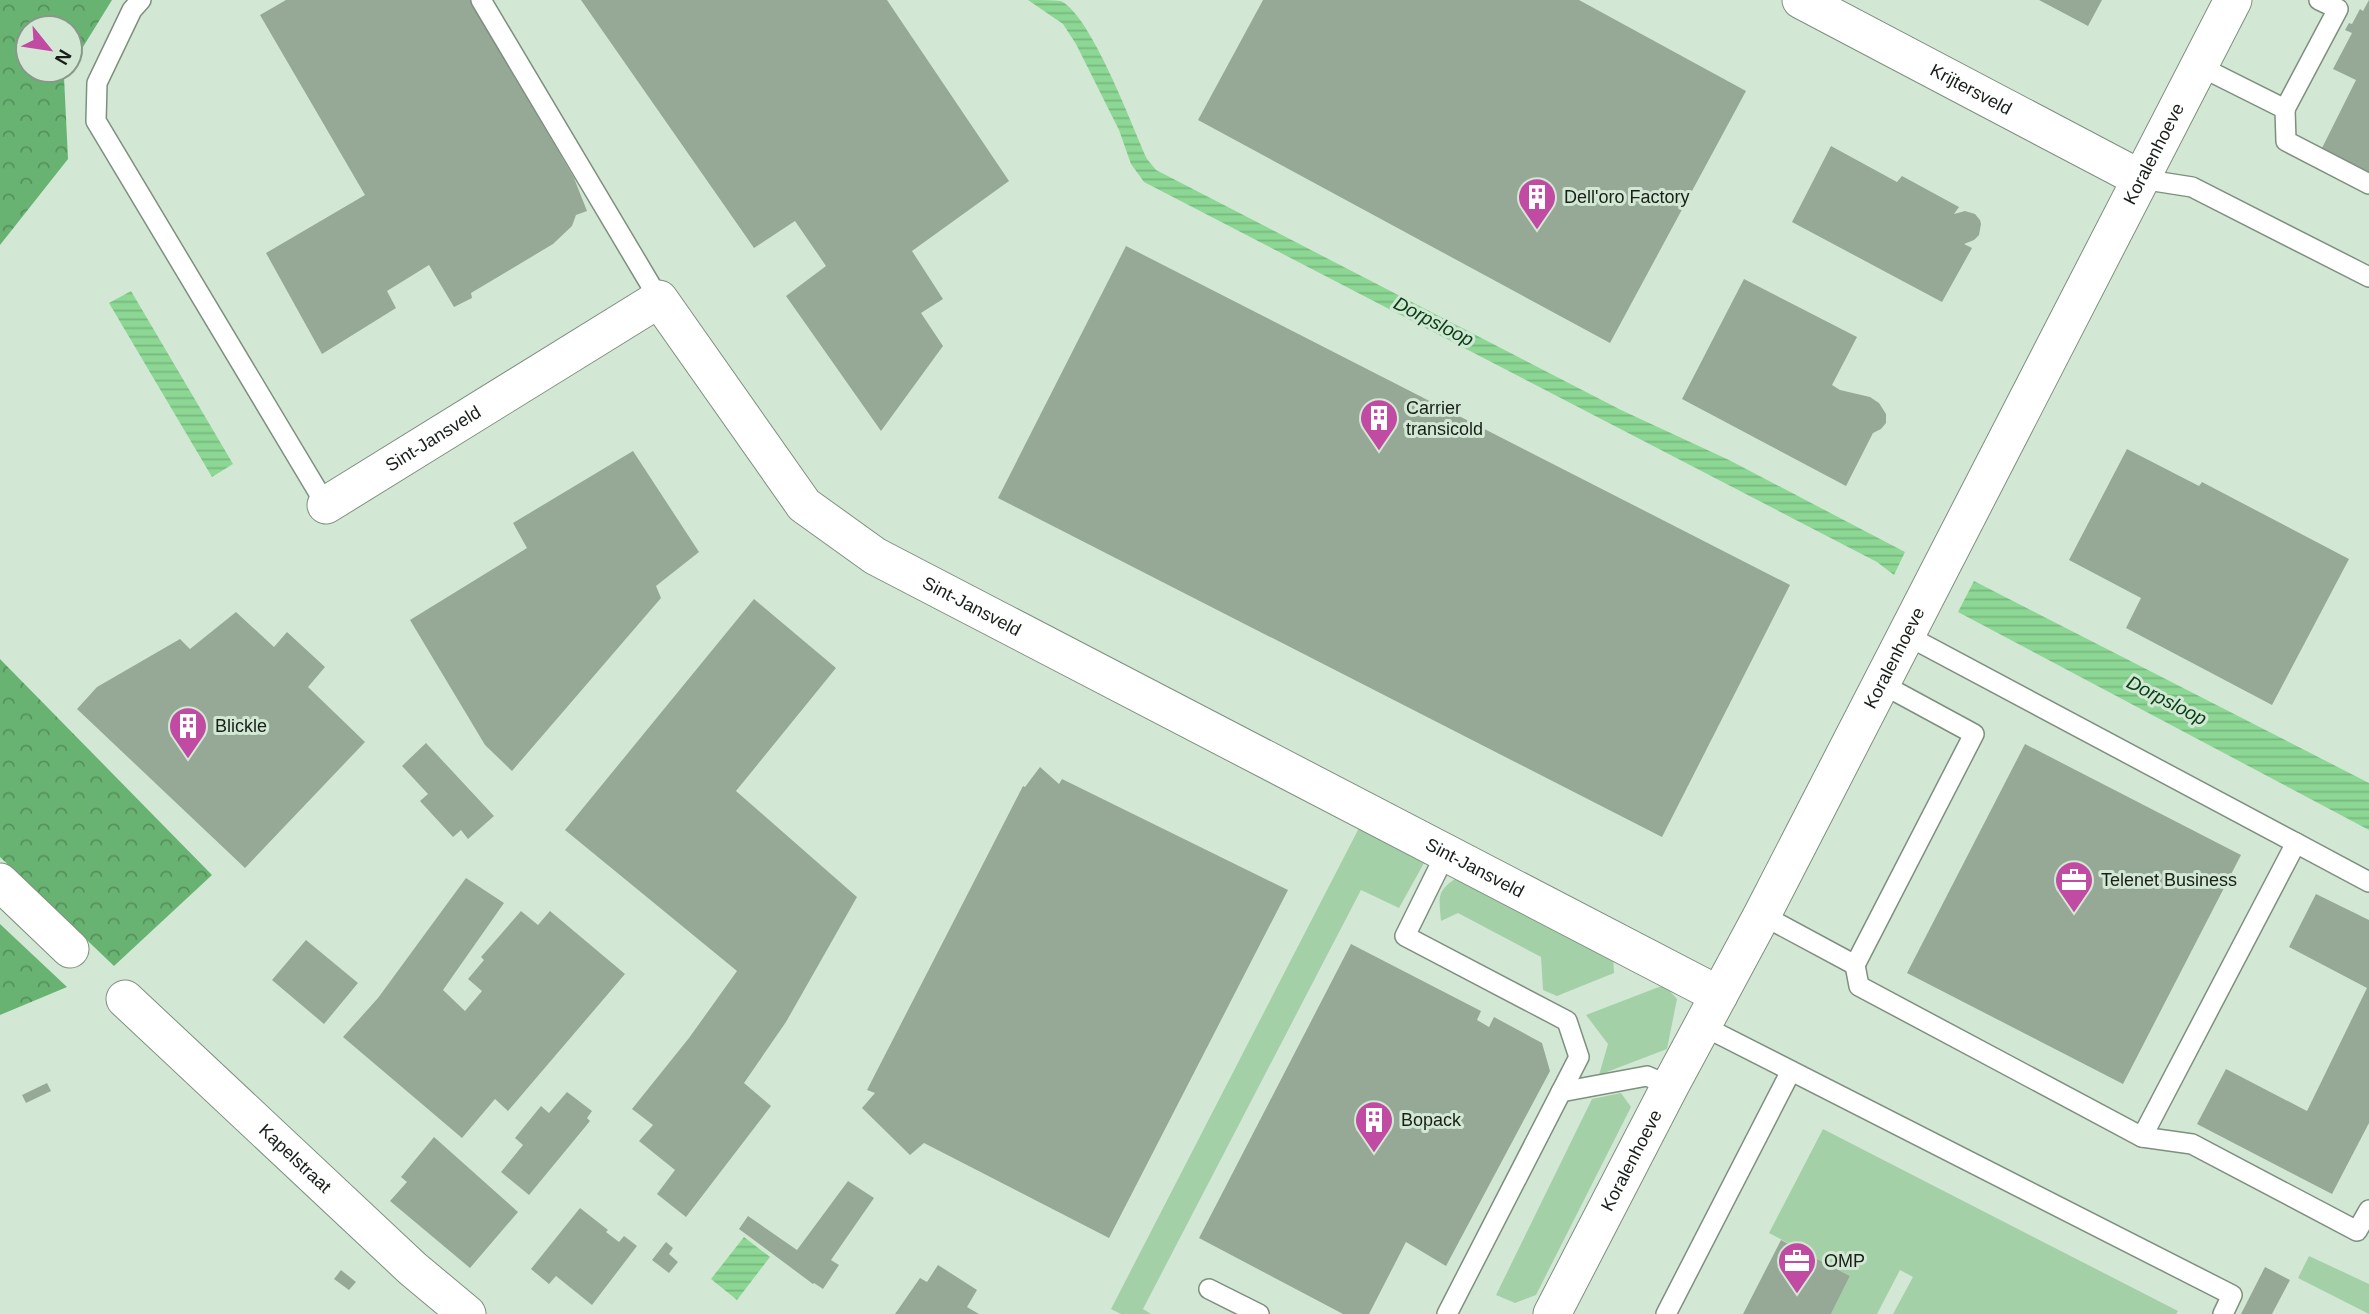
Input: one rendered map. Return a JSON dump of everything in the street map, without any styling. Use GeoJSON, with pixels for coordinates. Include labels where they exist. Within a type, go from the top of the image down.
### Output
{"type":"FeatureCollection","features":[{"type":"Feature","properties":{"kind":"street","name":"Krijtersveld"},"geometry":{"type":"LineString","coordinates":[[1801,0],[2141,179]]}},
{"type":"Feature","properties":{"kind":"street","name":"Koralenhoeve"},"geometry":{"type":"LineString","coordinates":[[1552,1314],[1762,915],[2233,0]]}},
{"type":"Feature","properties":{"kind":"street","name":"Sint-Jansveld"},"geometry":{"type":"LineString","coordinates":[[326,505],[659,299],[804,505],[875,556],[1446,853],[1711,1010]]}},
{"type":"Feature","properties":{"kind":"street"},"geometry":{"type":"LineString","coordinates":[[0,882],[70,949]]}},
{"type":"Feature","properties":{"kind":"street","name":"Kapelstraat"},"geometry":{"type":"LineString","coordinates":[[125,999],[413,1269],[467,1314]]}},
{"type":"Feature","properties":{"kind":"lane"},"geometry":{"type":"LineString","coordinates":[[141,0],[132,10],[97,83],[96,121],[326,505]]}},
{"type":"Feature","properties":{"kind":"lane"},"geometry":{"type":"LineString","coordinates":[[481,0],[659,299]]}},
{"type":"Feature","properties":{"kind":"lane"},"geometry":{"type":"LineString","coordinates":[[2319,0],[2338,9],[2285,109],[2286,141],[2369,184]]}},
{"type":"Feature","properties":{"kind":"lane"},"geometry":{"type":"LineString","coordinates":[[2199,66],[2285,109]]}},
{"type":"Feature","properties":{"kind":"lane"},"geometry":{"type":"LineString","coordinates":[[2141,179],[2192,187],[2369,276]]}},
{"type":"Feature","properties":{"kind":"lane"},"geometry":{"type":"LineString","coordinates":[[1906,635],[2369,882]]}},
{"type":"Feature","properties":{"kind":"lane"},"geometry":{"type":"LineString","coordinates":[[1880,683],[1974,734],[1855,965],[1858,986],[2142,1138],[2192,1144],[2357,1231],[2369,1210]]}},
{"type":"Feature","properties":{"kind":"lane"},"geometry":{"type":"LineString","coordinates":[[2142,1138],[2296,843]]}},
{"type":"Feature","properties":{"kind":"lane"},"geometry":{"type":"LineString","coordinates":[[1446,853],[1405,936],[1567,1021],[1579,1056],[1447,1314]]}},
{"type":"Feature","properties":{"kind":"lane"},"geometry":{"type":"LineString","coordinates":[[1762,915],[1855,965]]}},
{"type":"Feature","properties":{"kind":"lane"},"geometry":{"type":"LineString","coordinates":[[1711,1010],[1791,1071],[2232,1295],[2222,1314]]}},
{"type":"Feature","properties":{"kind":"lane"},"geometry":{"type":"LineString","coordinates":[[1666,1314],[1791,1071]]}},
{"type":"Feature","properties":{"kind":"lane"},"geometry":{"type":"LineString","coordinates":[[1561,1092],[1647,1076],[1670,1086]]}},
{"type":"Feature","properties":{"kind":"lane"},"geometry":{"type":"LineString","coordinates":[[1209,1289],[1259,1314]]}},
{"type":"Feature","properties":{"kind":"shaded area"},"geometry":{"type":"Polygon","coordinates":[[[1359,828],[1424,863],[1399,908],[1361,890],[1143,1309],[1151,1314],[1121,1314],[1111,1309],[1359,828]]]}},
{"type":"Feature","properties":{"kind":"shaded area"},"geometry":{"type":"Polygon","coordinates":[[[1458,877],[1613,955],[1614,973],[1557,996],[1543,990],[1541,957],[1458,913],[1441,921],[1440,895],[1446,886],[1458,877]]]}},
{"type":"Feature","properties":{"kind":"shaded area"},"geometry":{"type":"Polygon","coordinates":[[[1664,985],[1677,999],[1667,1049],[1599,1075],[1608,1044],[1586,1015],[1664,985]]]}},
{"type":"Feature","properties":{"kind":"shaded area"},"geometry":{"type":"Polygon","coordinates":[[[1621,1093],[1631,1107],[1536,1295],[1515,1303],[1496,1295],[1592,1099],[1621,1093]]]}},
{"type":"Feature","properties":{"kind":"shaded area"},"geometry":{"type":"Polygon","coordinates":[[[1823,1129],[2178,1311],[2176,1314],[1893,1314],[1913,1277],[1900,1270],[1877,1314],[1831,1314],[1850,1276],[1769,1233],[1823,1129]]]}},
{"type":"Feature","properties":{"kind":"shaded area"},"geometry":{"type":"Polygon","coordinates":[[[2309,1256],[2369,1284],[2369,1314],[2298,1278],[2309,1256]]]}},
{"type":"Feature","properties":{"kind":"green space"},"geometry":{"type":"Polygon","coordinates":[[[0,0],[112,0],[84,45],[84,14],[14,14],[14,84],[64,84],[68,159],[0,245],[0,0]]]}},
{"type":"Feature","properties":{"kind":"green space"},"geometry":{"type":"Polygon","coordinates":[[[0,659],[212,875],[114,966],[0,857],[0,659]]]}},
{"type":"Feature","properties":{"kind":"green space"},"geometry":{"type":"Polygon","coordinates":[[[0,924],[67,987],[0,1015],[0,924]]]}},
{"type":"Feature","properties":{"kind":"water","name":"Dorpsloop"},"geometry":{"type":"Polygon","coordinates":[[[1028,0],[1061,1],[1073,11],[1098,49],[1147,159],[1156,170],[1621,410],[1729,460],[1905,552],[1894,575],[1877,562],[1144,182],[1131,164],[1119,130],[1076,44],[1063,24],[1028,0]]]}},
{"type":"Feature","properties":{"kind":"water"},"geometry":{"type":"Polygon","coordinates":[[[131,291],[233,464],[212,477],[109,303],[131,291]]]}},
{"type":"Feature","properties":{"kind":"water","name":"Dorpsloop"},"geometry":{"type":"Polygon","coordinates":[[[1974,581],[2369,783],[2369,830],[1958,612],[1974,581]]]}},
{"type":"Feature","properties":{"kind":"water"},"geometry":{"type":"Polygon","coordinates":[[[744,1237],[770,1257],[737,1300],[711,1279],[744,1237]]]}},
{"type":"Feature","properties":{"kind":"building"},"geometry":{"type":"Polygon","coordinates":[[[286,0],[470,0],[574,178],[587,211],[576,215],[572,226],[553,244],[471,293],[472,298],[454,307],[429,265],[387,291],[396,308],[322,354],[266,253],[365,195],[260,15],[286,0]]]}},
{"type":"Feature","properties":{"kind":"building"},"geometry":{"type":"Polygon","coordinates":[[[581,0],[887,0],[1009,181],[912,251],[943,299],[921,313],[943,346],[881,431],[786,296],[826,266],[795,221],[754,248],[581,0]]]}},
{"type":"Feature","properties":{"kind":"building","name":"Dell'oro Factory"},"geometry":{"type":"Polygon","coordinates":[[[1263,0],[1579,0],[1746,91],[1610,343],[1198,120],[1263,0]]]}},
{"type":"Feature","properties":{"kind":"building"},"geometry":{"type":"Polygon","coordinates":[[[2039,0],[2102,0],[2088,26],[2039,0]]]}},
{"type":"Feature","properties":{"kind":"building"},"geometry":{"type":"Polygon","coordinates":[[[2369,0],[2369,172],[2322,148],[2356,80],[2333,69],[2352,33],[2345,30],[2349,23],[2352,24],[2360,9],[2363,11],[2369,0]]]}},
{"type":"Feature","properties":{"kind":"building"},"geometry":{"type":"Polygon","coordinates":[[[1831,146],[1897,182],[1902,176],[1959,207],[1954,214],[1965,211],[1975,214],[1980,220],[1979,235],[1964,244],[1972,248],[1942,302],[1792,222],[1831,146]]]}},
{"type":"Feature","properties":{"kind":"building"},"geometry":{"type":"Polygon","coordinates":[[[1126,246],[1790,585],[1662,837],[998,498],[1126,246]]]}},
{"type":"Feature","properties":{"kind":"building"},"geometry":{"type":"Polygon","coordinates":[[[1744,279],[1857,337],[1832,385],[1840,390],[1870,397],[1879,403],[1886,414],[1886,423],[1873,433],[1846,486],[1682,399],[1744,279]]]}},
{"type":"Feature","properties":{"kind":"building"},"geometry":{"type":"Polygon","coordinates":[[[2127,449],[2199,486],[2202,482],[2349,559],[2272,705],[2126,628],[2141,598],[2069,560],[2127,449]]]}},
{"type":"Feature","properties":{"kind":"building"},"geometry":{"type":"Polygon","coordinates":[[[633,451],[699,552],[656,586],[661,598],[512,771],[485,745],[410,620],[527,548],[513,523],[633,451]]]}},
{"type":"Feature","properties":{"kind":"building"},"geometry":{"type":"Polygon","coordinates":[[[754,599],[836,668],[736,791],[857,897],[786,1022],[744,1083],[771,1106],[686,1217],[657,1194],[675,1170],[639,1141],[653,1125],[632,1109],[689,1038],[737,971],[565,830],[754,599]]]}},
{"type":"Feature","properties":{"kind":"building"},"geometry":{"type":"Polygon","coordinates":[[[236,612],[274,647],[287,632],[325,667],[308,687],[365,742],[245,868],[77,709],[97,687],[180,639],[190,649],[236,612]]]}},
{"type":"Feature","properties":{"kind":"building"},"geometry":{"type":"Polygon","coordinates":[[[426,743],[494,816],[468,839],[461,830],[453,837],[420,801],[428,794],[402,766],[426,743]]]}},
{"type":"Feature","properties":{"kind":"building","name":"Telenet Business"},"geometry":{"type":"Polygon","coordinates":[[[2025,744],[2241,855],[2123,1084],[1907,973],[2025,744]]]}},
{"type":"Feature","properties":{"kind":"building"},"geometry":{"type":"Polygon","coordinates":[[[1040,767],[1059,784],[1062,779],[1288,890],[1109,1238],[924,1143],[910,1155],[862,1108],[875,1093],[867,1090],[1023,786],[1025,787],[1040,767]]]}},
{"type":"Feature","properties":{"kind":"building"},"geometry":{"type":"Polygon","coordinates":[[[466,878],[504,903],[443,990],[465,1011],[482,991],[468,979],[484,960],[481,957],[521,911],[538,925],[550,911],[625,974],[508,1111],[495,1099],[462,1138],[343,1037],[378,998],[466,878]]]}},
{"type":"Feature","properties":{"kind":"building"},"geometry":{"type":"Polygon","coordinates":[[[2316,894],[2369,920],[2369,1123],[2332,1194],[2197,1124],[2226,1069],[2307,1111],[2367,988],[2289,947],[2316,894]]]}},
{"type":"Feature","properties":{"kind":"building"},"geometry":{"type":"Polygon","coordinates":[[[306,940],[358,983],[324,1024],[272,980],[306,940]]]}},
{"type":"Feature","properties":{"kind":"building","name":"Bopack"},"geometry":{"type":"Polygon","coordinates":[[[1351,944],[1481,1011],[1477,1020],[1489,1027],[1494,1017],[1542,1043],[1550,1071],[1446,1266],[1406,1242],[1369,1314],[1343,1314],[1199,1238],[1351,944]]]}},
{"type":"Feature","properties":{"kind":"building"},"geometry":{"type":"Polygon","coordinates":[[[47,1083],[51,1091],[26,1103],[22,1095],[47,1083]]]}},
{"type":"Feature","properties":{"kind":"building"},"geometry":{"type":"Polygon","coordinates":[[[567,1092],[592,1111],[587,1118],[590,1121],[529,1195],[501,1172],[523,1145],[515,1138],[541,1106],[549,1113],[567,1092]]]}},
{"type":"Feature","properties":{"kind":"building"},"geometry":{"type":"Polygon","coordinates":[[[434,1137],[518,1212],[470,1268],[390,1201],[407,1182],[401,1177],[434,1137]]]}},
{"type":"Feature","properties":{"kind":"building"},"geometry":{"type":"Polygon","coordinates":[[[848,1181],[874,1198],[831,1260],[839,1265],[823,1289],[739,1229],[748,1216],[797,1250],[848,1181]]]}},
{"type":"Feature","properties":{"kind":"building"},"geometry":{"type":"Polygon","coordinates":[[[580,1208],[619,1242],[624,1236],[637,1246],[592,1305],[556,1276],[549,1284],[531,1269],[580,1208]]]}},
{"type":"Feature","properties":{"kind":"building","name":"OMP"},"geometry":{"type":"Polygon","coordinates":[[[1781,1240],[1850,1276],[1831,1314],[1743,1314],[1781,1240]]]}},
{"type":"Feature","properties":{"kind":"building"},"geometry":{"type":"Polygon","coordinates":[[[666,1242],[673,1248],[669,1254],[678,1262],[669,1273],[652,1260],[666,1242]]]}},
{"type":"Feature","properties":{"kind":"building"},"geometry":{"type":"Polygon","coordinates":[[[938,1265],[977,1290],[967,1307],[979,1314],[895,1314],[920,1278],[927,1282],[938,1265]]]}},
{"type":"Feature","properties":{"kind":"building"},"geometry":{"type":"Polygon","coordinates":[[[2265,1267],[2290,1280],[2272,1314],[2241,1314],[2265,1267]]]}},
{"type":"Feature","properties":{"kind":"building"},"geometry":{"type":"Polygon","coordinates":[[[341,1270],[356,1282],[349,1290],[334,1279],[341,1270]]]}},
{"type":"Feature","properties":{"kind":"place","name":"Dell'oro Factory"},"geometry":{"type":"Point","coordinates":[1537,231]}},
{"type":"Feature","properties":{"kind":"place","name":"Carrier transicold"},"geometry":{"type":"Point","coordinates":[1379,452]}},
{"type":"Feature","properties":{"kind":"place","name":"Blickle"},"geometry":{"type":"Point","coordinates":[188,760]}},
{"type":"Feature","properties":{"kind":"place","name":"Telenet Business"},"geometry":{"type":"Point","coordinates":[2074,914]}},
{"type":"Feature","properties":{"kind":"place","name":"Bopack"},"geometry":{"type":"Point","coordinates":[1374,1154]}},
{"type":"Feature","properties":{"kind":"place","name":"OMP"},"geometry":{"type":"Point","coordinates":[1797,1295]}}]}
